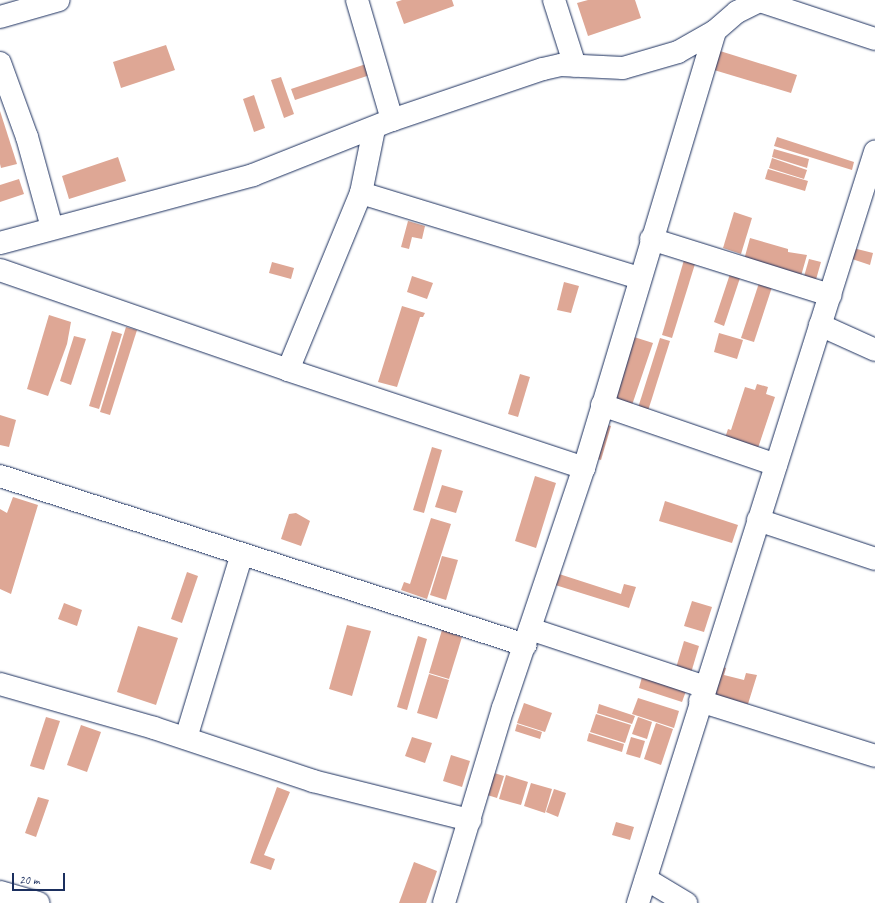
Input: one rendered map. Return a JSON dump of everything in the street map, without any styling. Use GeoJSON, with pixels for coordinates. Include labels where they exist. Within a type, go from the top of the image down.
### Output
{"type":"FeatureCollection","features":[{"type":"Feature","properties":{"kind":"street"},"geometry":{"type":"LineString","coordinates":[[3,0],[0,17],[59,0]]}},
{"type":"Feature","properties":{"kind":"street"},"geometry":{"type":"LineString","coordinates":[[288,370],[361,193],[383,125],[357,0]]}},
{"type":"Feature","properties":{"kind":"street"},"geometry":{"type":"LineString","coordinates":[[554,0],[575,66]]}},
{"type":"Feature","properties":{"kind":"street"},"geometry":{"type":"LineString","coordinates":[[1,247],[52,228],[253,175],[383,125],[515,77],[561,65],[623,68],[678,52],[715,30],[728,18],[759,1],[875,39]]}},
{"type":"Feature","properties":{"kind":"street"},"geometry":{"type":"LineString","coordinates":[[444,903],[528,637],[584,468],[639,278],[715,30]]}},
{"type":"Feature","properties":{"kind":"street"},"geometry":{"type":"LineString","coordinates":[[0,63],[27,137],[52,228]]}},
{"type":"Feature","properties":{"kind":"street"},"geometry":{"type":"LineString","coordinates":[[638,903],[702,694],[875,152]]}},
{"type":"Feature","properties":{"kind":"street"},"geometry":{"type":"LineString","coordinates":[[361,193],[639,278]]}},
{"type":"Feature","properties":{"kind":"street"},"geometry":{"type":"LineString","coordinates":[[651,239],[830,295]]}},
{"type":"Feature","properties":{"kind":"street"},"geometry":{"type":"LineString","coordinates":[[0,270],[288,370],[584,468]]}},
{"type":"Feature","properties":{"kind":"street"},"geometry":{"type":"LineString","coordinates":[[820,325],[875,350]]}},
{"type":"Feature","properties":{"kind":"street"},"geometry":{"type":"LineString","coordinates":[[602,405],[776,465]]}},
{"type":"Feature","properties":{"kind":"street"},"geometry":{"type":"LineString","coordinates":[[0,476],[242,554],[528,637],[702,694],[875,756]]}},
{"type":"Feature","properties":{"kind":"street"},"geometry":{"type":"LineString","coordinates":[[758,520],[875,559]]}},
{"type":"Feature","properties":{"kind":"street"},"geometry":{"type":"LineString","coordinates":[[186,738],[242,554]]}},
{"type":"Feature","properties":{"kind":"street"},"geometry":{"type":"LineString","coordinates":[[0,684],[186,738],[313,781],[470,820]]}},
{"type":"Feature","properties":{"kind":"street"},"geometry":{"type":"LineString","coordinates":[[646,879],[686,903]]}},
{"type":"Feature","properties":{"kind":"street"},"geometry":{"type":"LineString","coordinates":[[0,892],[38,903]]}},
{"type":"Feature","properties":{"kind":"building"},"geometry":{"type":"Polygon","coordinates":[[[402,0],[452,0],[454,6],[404,24],[396,2],[402,0]]]}},
{"type":"Feature","properties":{"kind":"building"},"geometry":{"type":"Polygon","coordinates":[[[588,0],[635,0],[641,18],[588,36],[577,3],[588,0]]]}},
{"type":"Feature","properties":{"kind":"building"},"geometry":{"type":"Polygon","coordinates":[[[166,45],[175,70],[121,88],[113,62],[166,45]]]}},
{"type":"Feature","properties":{"kind":"building"},"geometry":{"type":"Polygon","coordinates":[[[720,51],[797,75],[791,93],[714,70],[720,51]]]}},
{"type":"Feature","properties":{"kind":"building"},"geometry":{"type":"Polygon","coordinates":[[[366,64],[370,75],[295,100],[291,89],[366,64]]]}},
{"type":"Feature","properties":{"kind":"building"},"geometry":{"type":"Polygon","coordinates":[[[281,77],[294,114],[284,118],[271,80],[281,77]]]}},
{"type":"Feature","properties":{"kind":"building"},"geometry":{"type":"Polygon","coordinates":[[[254,95],[265,128],[254,132],[243,99],[254,95]]]}},
{"type":"Feature","properties":{"kind":"building"},"geometry":{"type":"Polygon","coordinates":[[[0,111],[17,164],[1,168],[0,164],[0,111]]]}},
{"type":"Feature","properties":{"kind":"building"},"geometry":{"type":"Polygon","coordinates":[[[777,137],[854,162],[852,170],[774,146],[777,137]]]}},
{"type":"Feature","properties":{"kind":"building"},"geometry":{"type":"Polygon","coordinates":[[[774,149],[809,159],[807,168],[772,157],[774,149]]]}},
{"type":"Feature","properties":{"kind":"building"},"geometry":{"type":"Polygon","coordinates":[[[118,157],[126,181],[69,199],[62,176],[118,157]]]}},
{"type":"Feature","properties":{"kind":"building"},"geometry":{"type":"Polygon","coordinates":[[[772,158],[807,170],[804,179],[769,168],[772,158]]]}},
{"type":"Feature","properties":{"kind":"building"},"geometry":{"type":"Polygon","coordinates":[[[768,169],[808,181],[805,191],[765,179],[768,169]]]}},
{"type":"Feature","properties":{"kind":"building"},"geometry":{"type":"Polygon","coordinates":[[[19,179],[24,194],[0,202],[0,185],[19,179]]]}},
{"type":"Feature","properties":{"kind":"building"},"geometry":{"type":"Polygon","coordinates":[[[734,212],[752,218],[741,254],[723,248],[734,212]]]}},
{"type":"Feature","properties":{"kind":"building"},"geometry":{"type":"Polygon","coordinates":[[[408,221],[425,226],[422,239],[412,237],[409,249],[401,247],[408,221]]]}},
{"type":"Feature","properties":{"kind":"building"},"geometry":{"type":"Polygon","coordinates":[[[750,238],[788,249],[788,252],[807,255],[801,276],[744,260],[750,238]]]}},
{"type":"Feature","properties":{"kind":"building"},"geometry":{"type":"Polygon","coordinates":[[[853,248],[873,253],[870,265],[849,258],[853,248]]]}},
{"type":"Feature","properties":{"kind":"building"},"geometry":{"type":"Polygon","coordinates":[[[809,259],[821,262],[815,283],[803,280],[809,259]]]}},
{"type":"Feature","properties":{"kind":"building"},"geometry":{"type":"Polygon","coordinates":[[[684,260],[695,264],[672,338],[662,335],[684,260]]]}},
{"type":"Feature","properties":{"kind":"building"},"geometry":{"type":"Polygon","coordinates":[[[272,262],[294,268],[291,279],[269,273],[272,262]]]}},
{"type":"Feature","properties":{"kind":"building"},"geometry":{"type":"Polygon","coordinates":[[[730,274],[740,278],[724,326],[714,322],[730,274]]]}},
{"type":"Feature","properties":{"kind":"building"},"geometry":{"type":"Polygon","coordinates":[[[412,276],[433,283],[427,299],[407,292],[412,276]]]}},
{"type":"Feature","properties":{"kind":"building"},"geometry":{"type":"Polygon","coordinates":[[[564,282],[579,286],[571,313],[557,310],[564,282]]]}},
{"type":"Feature","properties":{"kind":"building"},"geometry":{"type":"Polygon","coordinates":[[[759,283],[772,287],[754,342],[741,338],[759,283]]]}},
{"type":"Feature","properties":{"kind":"building"},"geometry":{"type":"Polygon","coordinates":[[[402,306],[425,313],[423,317],[420,317],[397,387],[378,382],[402,306]]]}},
{"type":"Feature","properties":{"kind":"building"},"geometry":{"type":"Polygon","coordinates":[[[49,315],[71,322],[67,344],[48,396],[27,389],[49,315]]]}},
{"type":"Feature","properties":{"kind":"building"},"geometry":{"type":"Polygon","coordinates":[[[126,327],[137,330],[110,415],[100,412],[126,327]]]}},
{"type":"Feature","properties":{"kind":"building"},"geometry":{"type":"Polygon","coordinates":[[[112,331],[122,334],[99,409],[89,406],[112,331]]]}},
{"type":"Feature","properties":{"kind":"building"},"geometry":{"type":"Polygon","coordinates":[[[719,333],[743,340],[737,359],[714,352],[719,333]]]}},
{"type":"Feature","properties":{"kind":"building"},"geometry":{"type":"Polygon","coordinates":[[[74,336],[86,339],[71,385],[60,381],[74,336]]]}},
{"type":"Feature","properties":{"kind":"building"},"geometry":{"type":"Polygon","coordinates":[[[634,337],[653,343],[631,408],[610,402],[634,337]]]}},
{"type":"Feature","properties":{"kind":"building"},"geometry":{"type":"Polygon","coordinates":[[[660,338],[670,341],[647,414],[637,411],[660,338]]]}},
{"type":"Feature","properties":{"kind":"building"},"geometry":{"type":"Polygon","coordinates":[[[520,374],[530,377],[518,417],[508,414],[520,374]]]}},
{"type":"Feature","properties":{"kind":"building"},"geometry":{"type":"Polygon","coordinates":[[[757,384],[768,387],[766,394],[775,397],[757,451],[724,441],[728,429],[731,430],[745,387],[755,390],[757,384]]]}},
{"type":"Feature","properties":{"kind":"building"},"geometry":{"type":"Polygon","coordinates":[[[0,415],[16,420],[9,447],[0,445],[0,415]]]}},
{"type":"Feature","properties":{"kind":"building"},"geometry":{"type":"Polygon","coordinates":[[[601,423],[611,426],[601,460],[591,457],[601,423]]]}},
{"type":"Feature","properties":{"kind":"building"},"geometry":{"type":"Polygon","coordinates":[[[432,447],[442,450],[424,513],[413,510],[432,447]]]}},
{"type":"Feature","properties":{"kind":"building"},"geometry":{"type":"Polygon","coordinates":[[[535,476],[556,483],[536,548],[515,541],[535,476]]]}},
{"type":"Feature","properties":{"kind":"building"},"geometry":{"type":"Polygon","coordinates":[[[442,485],[463,491],[456,513],[435,507],[442,485]]]}},
{"type":"Feature","properties":{"kind":"building"},"geometry":{"type":"Polygon","coordinates":[[[13,497],[38,505],[11,594],[0,589],[0,509],[7,513],[13,497]]]}},
{"type":"Feature","properties":{"kind":"building"},"geometry":{"type":"Polygon","coordinates":[[[665,501],[738,525],[732,543],[659,521],[665,501]]]}},
{"type":"Feature","properties":{"kind":"building"},"geometry":{"type":"Polygon","coordinates":[[[296,513],[310,521],[301,546],[281,539],[289,514],[296,513]]]}},
{"type":"Feature","properties":{"kind":"building"},"geometry":{"type":"Polygon","coordinates":[[[431,518],[451,524],[427,599],[401,590],[404,582],[410,584],[431,518]]]}},
{"type":"Feature","properties":{"kind":"building"},"geometry":{"type":"Polygon","coordinates":[[[442,556],[458,560],[446,600],[430,595],[442,556]]]}},
{"type":"Feature","properties":{"kind":"building"},"geometry":{"type":"Polygon","coordinates":[[[187,572],[198,576],[182,623],[171,619],[187,572]]]}},
{"type":"Feature","properties":{"kind":"building"},"geometry":{"type":"Polygon","coordinates":[[[556,573],[621,594],[624,584],[636,587],[629,608],[552,584],[556,573]]]}},
{"type":"Feature","properties":{"kind":"building"},"geometry":{"type":"Polygon","coordinates":[[[692,601],[712,607],[704,632],[684,626],[692,601]]]}},
{"type":"Feature","properties":{"kind":"building"},"geometry":{"type":"Polygon","coordinates":[[[64,603],[82,610],[77,626],[58,619],[64,603]]]}},
{"type":"Feature","properties":{"kind":"building"},"geometry":{"type":"Polygon","coordinates":[[[347,625],[371,631],[352,696],[329,689],[347,625]]]}},
{"type":"Feature","properties":{"kind":"building"},"geometry":{"type":"Polygon","coordinates":[[[138,626],[178,638],[156,705],[117,692],[138,626]]]}},
{"type":"Feature","properties":{"kind":"building"},"geometry":{"type":"Polygon","coordinates":[[[442,630],[462,637],[449,679],[429,673],[442,630]]]}},
{"type":"Feature","properties":{"kind":"building"},"geometry":{"type":"Polygon","coordinates":[[[418,636],[427,639],[407,710],[397,707],[418,636]]]}},
{"type":"Feature","properties":{"kind":"building"},"geometry":{"type":"Polygon","coordinates":[[[684,641],[699,646],[691,673],[676,668],[684,641]]]}},
{"type":"Feature","properties":{"kind":"building"},"geometry":{"type":"Polygon","coordinates":[[[720,666],[726,668],[724,675],[744,680],[746,673],[757,675],[748,704],[711,694],[720,666]]]}},
{"type":"Feature","properties":{"kind":"building"},"geometry":{"type":"Polygon","coordinates":[[[429,674],[449,680],[437,719],[417,713],[429,674]]]}},
{"type":"Feature","properties":{"kind":"building"},"geometry":{"type":"Polygon","coordinates":[[[642,677],[686,691],[682,702],[639,688],[642,677]]]}},
{"type":"Feature","properties":{"kind":"building"},"geometry":{"type":"Polygon","coordinates":[[[638,698],[679,711],[674,728],[632,714],[638,698]]]}},
{"type":"Feature","properties":{"kind":"building"},"geometry":{"type":"Polygon","coordinates":[[[524,703],[552,713],[545,732],[517,723],[524,703]]]}},
{"type":"Feature","properties":{"kind":"building"},"geometry":{"type":"Polygon","coordinates":[[[599,704],[635,716],[632,724],[597,713],[599,704]]]}},
{"type":"Feature","properties":{"kind":"building"},"geometry":{"type":"Polygon","coordinates":[[[596,714],[631,725],[625,743],[590,732],[596,714]]]}},
{"type":"Feature","properties":{"kind":"building"},"geometry":{"type":"Polygon","coordinates":[[[46,717],[60,721],[44,770],[30,766],[46,717]]]}},
{"type":"Feature","properties":{"kind":"building"},"geometry":{"type":"Polygon","coordinates":[[[638,717],[652,722],[647,739],[632,734],[638,717]]]}},
{"type":"Feature","properties":{"kind":"building"},"geometry":{"type":"Polygon","coordinates":[[[656,723],[673,729],[661,765],[644,759],[656,723]]]}},
{"type":"Feature","properties":{"kind":"building"},"geometry":{"type":"Polygon","coordinates":[[[517,724],[542,732],[540,739],[515,731],[517,724]]]}},
{"type":"Feature","properties":{"kind":"building"},"geometry":{"type":"Polygon","coordinates":[[[81,725],[101,732],[87,772],[67,765],[81,725]]]}},
{"type":"Feature","properties":{"kind":"building"},"geometry":{"type":"Polygon","coordinates":[[[589,733],[624,744],[622,752],[587,741],[589,733]]]}},
{"type":"Feature","properties":{"kind":"building"},"geometry":{"type":"Polygon","coordinates":[[[412,737],[432,743],[425,763],[405,756],[412,737]]]}},
{"type":"Feature","properties":{"kind":"building"},"geometry":{"type":"Polygon","coordinates":[[[631,737],[645,741],[640,758],[626,754],[631,737]]]}},
{"type":"Feature","properties":{"kind":"building"},"geometry":{"type":"Polygon","coordinates":[[[451,755],[470,761],[462,787],[443,781],[451,755]]]}},
{"type":"Feature","properties":{"kind":"building"},"geometry":{"type":"Polygon","coordinates":[[[491,772],[504,776],[497,798],[484,794],[491,772]]]}},
{"type":"Feature","properties":{"kind":"building"},"geometry":{"type":"Polygon","coordinates":[[[506,775],[528,782],[521,805],[499,799],[506,775]]]}},
{"type":"Feature","properties":{"kind":"building"},"geometry":{"type":"Polygon","coordinates":[[[531,783],[552,789],[545,813],[524,806],[531,783]]]}},
{"type":"Feature","properties":{"kind":"building"},"geometry":{"type":"Polygon","coordinates":[[[277,787],[290,792],[264,855],[275,859],[271,870],[250,863],[277,787]]]}},
{"type":"Feature","properties":{"kind":"building"},"geometry":{"type":"Polygon","coordinates":[[[554,789],[566,793],[558,817],[546,812],[554,789]]]}},
{"type":"Feature","properties":{"kind":"building"},"geometry":{"type":"Polygon","coordinates":[[[38,797],[49,800],[36,837],[25,833],[38,797]]]}},
{"type":"Feature","properties":{"kind":"building"},"geometry":{"type":"Polygon","coordinates":[[[616,822],[634,827],[630,840],[612,835],[616,822]]]}},
{"type":"Feature","properties":{"kind":"building"},"geometry":{"type":"Polygon","coordinates":[[[414,862],[437,871],[426,903],[399,903],[414,862]]]}}]}
